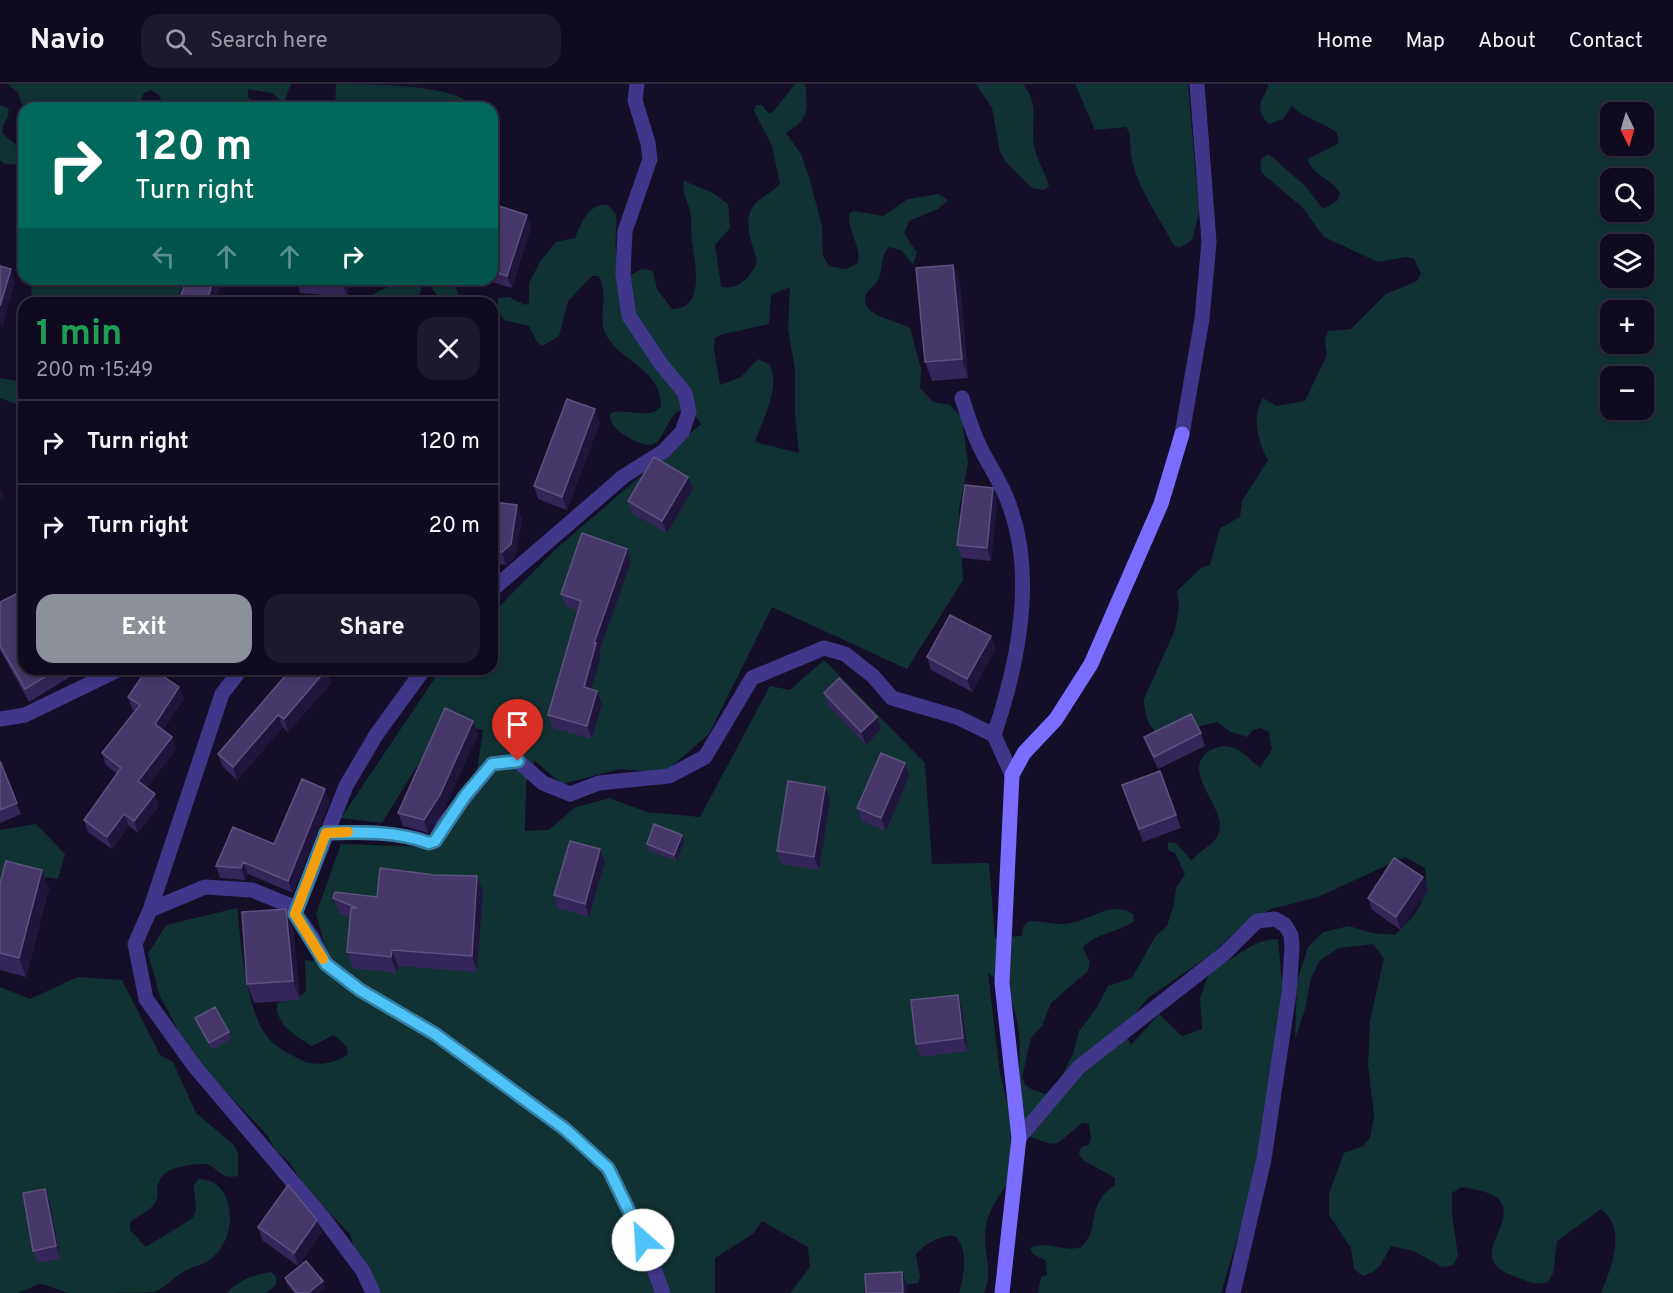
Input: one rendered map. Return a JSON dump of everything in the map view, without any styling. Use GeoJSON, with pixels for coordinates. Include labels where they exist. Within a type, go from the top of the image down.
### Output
{"type":"FeatureCollection","features":[{"type":"Feature","properties":{"kind":"street"},"geometry":{"type":"LineString","coordinates":[[498,585],[624,476],[664,452],[682,432],[689,412],[685,393],[661,364],[629,316],[623,275],[625,231],[650,159],[648,143],[635,100],[637,84]]}},
{"type":"Feature","properties":{"kind":"street"},"geometry":{"type":"LineString","coordinates":[[1002,1293],[1019,1137],[1002,983],[1012,775],[1024,753],[1056,719],[1091,664],[1161,504],[1182,434],[1200,329],[1209,243],[1197,84]]}},
{"type":"Feature","properties":{"kind":"street"},"geometry":{"type":"LineString","coordinates":[[962,398],[978,444],[1009,504],[1020,540],[1022,611],[1010,687],[994,735]]}},
{"type":"Feature","properties":{"kind":"street"},"geometry":{"type":"LineString","coordinates":[[326,833],[379,833],[414,837],[429,843],[435,841],[449,817],[492,764],[518,761],[543,783],[570,794],[599,783],[669,776],[705,757],[752,678],[824,648],[845,654],[873,676],[892,698],[957,717],[994,735],[1012,775]]}},
{"type":"Feature","properties":{"kind":"street"},"geometry":{"type":"LineString","coordinates":[[0,719],[25,715],[108,675]]}},
{"type":"Feature","properties":{"kind":"street"},"geometry":{"type":"LineString","coordinates":[[236,675],[222,694],[150,910],[135,944],[146,999],[195,1067],[325,1220],[363,1271],[373,1293]]}},
{"type":"Feature","properties":{"kind":"street"},"geometry":{"type":"LineString","coordinates":[[295,914],[346,786],[364,755],[420,675]]}},
{"type":"Feature","properties":{"kind":"street"},"geometry":{"type":"LineString","coordinates":[[150,910],[204,887],[252,890],[289,905],[326,964],[360,990],[435,1034],[565,1129],[608,1168],[643,1240],[663,1293]]}},
{"type":"Feature","properties":{"kind":"street"},"geometry":{"type":"LineString","coordinates":[[1019,1137],[1043,1106],[1079,1067],[1225,953],[1257,921],[1275,919],[1285,925],[1291,935],[1292,947],[1290,993],[1264,1160],[1233,1293]]}},
{"type":"Feature","properties":{"kind":"green space"},"geometry":{"type":"Polygon","coordinates":[[[8,84],[291,84],[285,100],[281,101],[272,93],[248,89],[248,97],[252,102],[161,102],[160,96],[151,90],[144,93],[142,102],[21,102],[18,93],[8,84]]]}},
{"type":"Feature","properties":{"kind":"green space"},"geometry":{"type":"Polygon","coordinates":[[[336,84],[388,85],[433,90],[452,94],[466,102],[335,102],[336,84]]]}},
{"type":"Feature","properties":{"kind":"green space"},"geometry":{"type":"Polygon","coordinates":[[[795,84],[805,84],[806,113],[800,123],[786,133],[801,154],[809,177],[822,226],[823,256],[829,266],[846,269],[858,263],[858,250],[849,220],[849,214],[853,211],[883,216],[908,199],[938,194],[948,200],[938,209],[909,221],[904,233],[917,253],[913,264],[901,250],[889,247],[883,258],[879,278],[865,297],[866,304],[875,314],[910,328],[921,369],[920,388],[933,402],[950,405],[962,418],[968,463],[959,510],[963,580],[907,669],[772,607],[709,734],[664,773],[620,769],[562,784],[535,761],[526,783],[525,831],[549,830],[574,808],[609,798],[647,812],[700,817],[770,686],[790,690],[824,660],[925,763],[932,864],[989,863],[995,938],[1022,936],[1023,927],[1029,921],[1066,924],[1117,909],[1133,914],[1134,921],[1087,943],[1083,948],[1090,962],[1088,971],[1051,1003],[1042,1026],[1031,1038],[1022,1077],[1025,1085],[1046,1094],[1062,1076],[1073,1054],[1079,1031],[1096,1009],[1108,986],[1132,978],[1155,937],[1167,926],[1176,888],[1185,874],[1175,853],[1168,850],[1168,842],[1176,843],[1192,861],[1213,842],[1219,833],[1219,818],[1200,775],[1199,765],[1203,756],[1220,746],[1233,747],[1260,768],[1272,749],[1269,732],[1261,728],[1253,730],[1247,737],[1231,732],[1217,722],[1200,726],[1193,732],[1156,732],[1148,721],[1144,704],[1144,699],[1175,630],[1179,607],[1177,591],[1201,568],[1210,565],[1220,528],[1240,517],[1242,501],[1268,460],[1257,429],[1259,406],[1263,398],[1276,406],[1305,401],[1327,355],[1325,339],[1328,331],[1351,329],[1386,294],[1417,281],[1421,274],[1414,259],[1406,257],[1378,262],[1324,237],[1303,208],[1262,173],[1260,165],[1262,158],[1269,154],[1306,187],[1323,209],[1337,201],[1340,194],[1333,184],[1314,170],[1308,159],[1339,143],[1337,133],[1292,106],[1283,119],[1269,124],[1263,117],[1260,107],[1268,84],[1673,84],[1673,1293],[1601,1293],[1613,1261],[1616,1238],[1614,1227],[1601,1209],[1557,1241],[1553,1273],[1548,1282],[1532,1282],[1501,1270],[1493,1261],[1492,1252],[1504,1212],[1501,1202],[1494,1195],[1462,1187],[1452,1193],[1452,1213],[1458,1256],[1453,1265],[1442,1267],[1414,1251],[1391,1246],[1381,1264],[1373,1272],[1363,1276],[1354,1269],[1351,1248],[1329,1215],[1329,1194],[1344,1153],[1363,1146],[1370,1138],[1374,1116],[1368,1064],[1370,1021],[1384,958],[1373,944],[1339,948],[1320,960],[1311,978],[1305,1009],[1295,1039],[1297,982],[1308,947],[1323,932],[1349,926],[1372,933],[1395,935],[1410,920],[1420,905],[1426,879],[1425,868],[1405,857],[1318,897],[1271,909],[1239,928],[1213,953],[1148,998],[1123,1028],[1131,1045],[1159,1014],[1182,1036],[1202,1029],[1200,998],[1211,968],[1258,943],[1278,939],[1282,983],[1279,1031],[1259,1167],[1221,1293],[1038,1293],[1041,1277],[1047,1275],[1046,1261],[1033,1254],[1030,1248],[1042,1245],[1068,1249],[1081,1247],[1091,1232],[1100,1200],[1115,1185],[1115,1178],[1083,1160],[1079,1154],[1081,1147],[1089,1145],[1091,1139],[1089,1124],[1082,1123],[1058,1143],[1051,1144],[1030,1137],[1013,1140],[1010,1154],[1015,1174],[994,1204],[985,1229],[988,1278],[984,1293],[959,1293],[964,1271],[964,1256],[955,1236],[950,1236],[933,1241],[916,1255],[920,1276],[918,1283],[904,1285],[891,1278],[867,1282],[864,1293],[790,1293],[810,1267],[808,1247],[762,1221],[754,1233],[715,1258],[715,1293],[375,1293],[355,1251],[350,1234],[309,1192],[289,1162],[275,1150],[268,1136],[191,1055],[160,996],[148,954],[166,925],[237,908],[250,996],[255,1014],[270,1040],[288,1053],[312,1063],[331,1062],[348,1054],[346,1046],[334,1035],[312,1046],[287,1029],[277,1010],[277,1003],[300,996],[306,991],[305,960],[313,961],[327,953],[316,914],[341,844],[437,847],[463,813],[475,785],[483,730],[445,721],[382,823],[341,818],[437,675],[498,675],[498,608],[556,549],[701,424],[694,414],[678,411],[659,440],[648,445],[626,436],[615,427],[610,414],[616,412],[650,413],[661,406],[655,383],[640,367],[621,353],[606,335],[602,321],[603,290],[598,276],[592,276],[568,301],[559,336],[542,346],[537,342],[529,326],[504,320],[498,311],[498,298],[509,297],[525,305],[529,303],[529,283],[540,262],[556,242],[575,238],[591,210],[601,205],[608,205],[616,214],[616,254],[621,269],[627,277],[642,269],[653,271],[657,289],[672,309],[683,307],[690,301],[696,282],[691,215],[684,193],[684,181],[713,193],[728,204],[730,228],[715,245],[721,286],[733,287],[744,281],[757,261],[750,238],[749,215],[757,202],[780,184],[772,146],[754,111],[756,105],[762,105],[769,114],[774,111],[795,84]],[[790,287],[771,295],[769,324],[720,335],[715,338],[714,349],[720,385],[741,377],[758,359],[769,364],[772,373],[772,393],[755,442],[799,453],[795,415],[795,370],[788,329],[790,287]],[[988,973],[1000,1073],[1007,1103],[1014,1105],[1020,1052],[1016,1015],[1001,984],[988,973]]]}},
{"type":"Feature","properties":{"kind":"green space"},"geometry":{"type":"Polygon","coordinates":[[[976,84],[1023,84],[1032,100],[1035,151],[1049,187],[1044,190],[1032,188],[1006,162],[1000,152],[992,108],[976,84]]]}},
{"type":"Feature","properties":{"kind":"green space"},"geometry":{"type":"Polygon","coordinates":[[[1075,84],[1188,84],[1199,213],[1192,240],[1179,248],[1173,244],[1137,177],[1133,166],[1128,130],[1126,127],[1095,130],[1075,84]]]}},
{"type":"Feature","properties":{"kind":"green space"},"geometry":{"type":"Polygon","coordinates":[[[0,105],[8,108],[9,112],[2,130],[3,134],[16,145],[18,144],[18,165],[5,164],[0,160],[0,105]]]}},
{"type":"Feature","properties":{"kind":"green space"},"geometry":{"type":"Polygon","coordinates":[[[32,285],[183,285],[179,297],[31,297],[32,285]]]}},
{"type":"Feature","properties":{"kind":"green space"},"geometry":{"type":"Polygon","coordinates":[[[391,285],[423,285],[418,297],[368,297],[391,285]]]}},
{"type":"Feature","properties":{"kind":"green space"},"geometry":{"type":"Polygon","coordinates":[[[423,285],[455,285],[459,297],[438,297],[431,287],[423,285]]]}},
{"type":"Feature","properties":{"kind":"green space"},"geometry":{"type":"Polygon","coordinates":[[[0,378],[18,381],[18,405],[0,398],[0,378]]]}},
{"type":"Feature","properties":{"kind":"green space"},"geometry":{"type":"Polygon","coordinates":[[[36,824],[65,854],[58,879],[11,872],[0,888],[0,830],[36,824]]]}},
{"type":"Feature","properties":{"kind":"green space"},"geometry":{"type":"Polygon","coordinates":[[[78,977],[122,980],[160,1055],[173,1062],[196,1113],[234,1145],[238,1153],[238,1176],[224,1175],[205,1164],[187,1165],[167,1172],[159,1181],[158,1195],[154,1204],[130,1222],[130,1230],[146,1247],[193,1218],[196,1210],[194,1185],[199,1179],[211,1182],[220,1188],[226,1197],[230,1219],[228,1231],[224,1243],[209,1261],[188,1269],[153,1292],[70,1293],[39,1284],[18,1293],[0,1293],[0,987],[30,999],[78,977]]]}},
{"type":"Feature","properties":{"kind":"green space"},"geometry":{"type":"Polygon","coordinates":[[[271,1272],[276,1277],[276,1285],[266,1293],[227,1293],[247,1279],[271,1272]]]}},
{"type":"Feature","properties":{"kind":"building"},"geometry":{"type":"Polygon","coordinates":[[[499,206],[527,215],[507,276],[498,273],[499,206]]]}},
{"type":"Feature","properties":{"kind":"building"},"geometry":{"type":"Polygon","coordinates":[[[953,265],[962,359],[925,362],[916,268],[953,265]]]}},
{"type":"Feature","properties":{"kind":"building"},"geometry":{"type":"Polygon","coordinates":[[[0,266],[11,269],[0,306],[0,266]]]}},
{"type":"Feature","properties":{"kind":"building"},"geometry":{"type":"Polygon","coordinates":[[[185,285],[212,285],[208,297],[180,297],[185,285]]]}},
{"type":"Feature","properties":{"kind":"building"},"geometry":{"type":"Polygon","coordinates":[[[567,399],[595,409],[562,497],[534,486],[567,399]]]}},
{"type":"Feature","properties":{"kind":"building"},"geometry":{"type":"Polygon","coordinates":[[[654,457],[688,477],[662,521],[628,501],[654,457]]]}},
{"type":"Feature","properties":{"kind":"building"},"geometry":{"type":"Polygon","coordinates":[[[965,485],[993,488],[987,548],[957,545],[965,485]]]}},
{"type":"Feature","properties":{"kind":"building"},"geometry":{"type":"Polygon","coordinates":[[[498,503],[517,505],[511,544],[502,552],[498,552],[498,503]]]}},
{"type":"Feature","properties":{"kind":"building"},"geometry":{"type":"Polygon","coordinates":[[[582,533],[627,549],[594,643],[596,643],[584,687],[597,691],[587,726],[548,715],[581,601],[561,594],[582,533]]]}},
{"type":"Feature","properties":{"kind":"building"},"geometry":{"type":"Polygon","coordinates":[[[18,593],[18,675],[48,675],[25,689],[0,646],[0,602],[18,593]]]}},
{"type":"Feature","properties":{"kind":"building"},"geometry":{"type":"Polygon","coordinates":[[[950,615],[991,636],[967,679],[927,657],[950,615]]]}},
{"type":"Feature","properties":{"kind":"building"},"geometry":{"type":"Polygon","coordinates":[[[143,675],[161,675],[179,687],[155,724],[172,737],[138,781],[155,794],[134,821],[124,814],[107,837],[84,820],[121,768],[102,753],[140,705],[128,697],[143,675]]]}},
{"type":"Feature","properties":{"kind":"building"},"geometry":{"type":"Polygon","coordinates":[[[286,675],[322,675],[284,719],[278,715],[233,767],[218,754],[286,675]]]}},
{"type":"Feature","properties":{"kind":"building"},"geometry":{"type":"Polygon","coordinates":[[[839,678],[877,717],[861,732],[824,693],[839,678]]]}},
{"type":"Feature","properties":{"kind":"building"},"geometry":{"type":"Polygon","coordinates":[[[445,708],[473,721],[440,795],[424,820],[398,813],[445,708]]]}},
{"type":"Feature","properties":{"kind":"building"},"geometry":{"type":"Polygon","coordinates":[[[1191,714],[1201,733],[1154,757],[1144,737],[1191,714]]]}},
{"type":"Feature","properties":{"kind":"building"},"geometry":{"type":"Polygon","coordinates":[[[881,753],[905,763],[881,818],[857,808],[881,753]]]}},
{"type":"Feature","properties":{"kind":"building"},"geometry":{"type":"Polygon","coordinates":[[[0,761],[17,803],[0,810],[0,761]]]}},
{"type":"Feature","properties":{"kind":"building"},"geometry":{"type":"Polygon","coordinates":[[[1160,771],[1176,815],[1139,829],[1122,785],[1160,771]]]}},
{"type":"Feature","properties":{"kind":"building"},"geometry":{"type":"Polygon","coordinates":[[[302,779],[325,789],[288,881],[243,862],[241,868],[216,866],[233,827],[274,844],[302,779]]]}},
{"type":"Feature","properties":{"kind":"building"},"geometry":{"type":"Polygon","coordinates":[[[788,781],[825,787],[814,857],[777,851],[788,781]]]}},
{"type":"Feature","properties":{"kind":"building"},"geometry":{"type":"Polygon","coordinates":[[[654,824],[682,835],[674,855],[647,844],[654,824]]]}},
{"type":"Feature","properties":{"kind":"building"},"geometry":{"type":"Polygon","coordinates":[[[570,841],[600,849],[585,904],[554,895],[570,841]]]}},
{"type":"Feature","properties":{"kind":"building"},"geometry":{"type":"Polygon","coordinates":[[[1394,858],[1423,877],[1396,917],[1368,898],[1394,858]]]}},
{"type":"Feature","properties":{"kind":"building"},"geometry":{"type":"Polygon","coordinates":[[[6,861],[42,870],[19,958],[0,953],[0,883],[6,861]]]}},
{"type":"Feature","properties":{"kind":"building"},"geometry":{"type":"Polygon","coordinates":[[[380,868],[434,875],[477,876],[472,956],[392,950],[391,957],[347,952],[351,908],[357,908],[333,898],[335,892],[377,897],[380,868]]]}},
{"type":"Feature","properties":{"kind":"building"},"geometry":{"type":"Polygon","coordinates":[[[286,909],[293,981],[247,984],[242,912],[286,909]]]}},
{"type":"Feature","properties":{"kind":"building"},"geometry":{"type":"Polygon","coordinates":[[[958,995],[963,1038],[916,1044],[911,1000],[958,995]]]}},
{"type":"Feature","properties":{"kind":"building"},"geometry":{"type":"Polygon","coordinates":[[[215,1007],[229,1032],[209,1043],[195,1018],[215,1007]]]}},
{"type":"Feature","properties":{"kind":"building"},"geometry":{"type":"Polygon","coordinates":[[[288,1185],[317,1220],[294,1253],[258,1227],[288,1185]]]}},
{"type":"Feature","properties":{"kind":"building"},"geometry":{"type":"Polygon","coordinates":[[[45,1189],[56,1246],[33,1251],[23,1193],[45,1189]]]}},
{"type":"Feature","properties":{"kind":"building"},"geometry":{"type":"Polygon","coordinates":[[[306,1261],[323,1281],[308,1293],[297,1293],[285,1278],[306,1261]]]}},
{"type":"Feature","properties":{"kind":"building"},"geometry":{"type":"Polygon","coordinates":[[[902,1272],[903,1293],[866,1293],[865,1274],[902,1272]]]}},
{"type":"Feature","properties":{"kind":"slow traffic"},"geometry":{"type":"LineString","coordinates":[[323,959],[312,937],[295,914],[326,833],[348,832]]}},
{"type":"Feature","properties":{"kind":"route"},"geometry":{"type":"LineString","coordinates":[[518,761],[492,764],[443,825],[435,841],[429,843],[414,837],[379,833],[326,833],[295,914],[312,937],[326,964],[360,990],[435,1034],[565,1129],[608,1168],[643,1240]]}}]}
